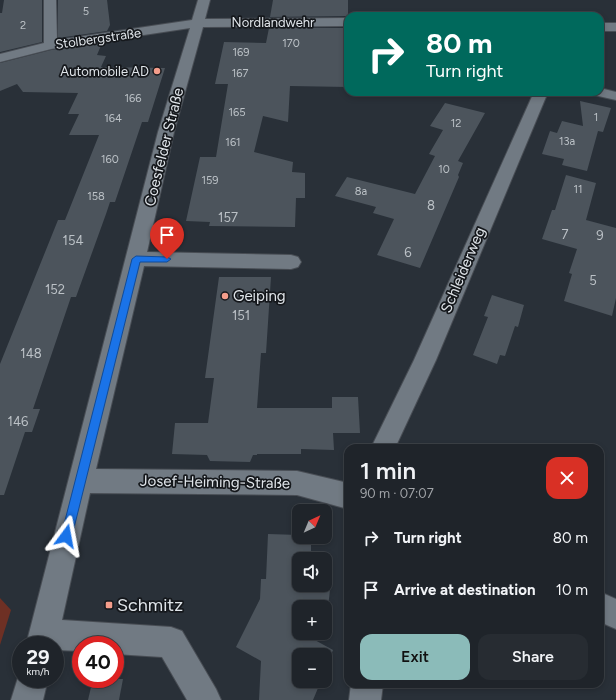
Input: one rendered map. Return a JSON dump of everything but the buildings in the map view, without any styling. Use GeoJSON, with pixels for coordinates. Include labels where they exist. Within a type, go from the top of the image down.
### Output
{"type":"FeatureCollection","features":[{"type":"Feature","properties":{"kind":"street"},"geometry":{"type":"LineString","coordinates":[[50,0],[51,45]]}},
{"type":"Feature","properties":{"kind":"street","name":"Coesfelder Straße"},"geometry":{"type":"LineString","coordinates":[[43,636],[166,132],[204,0]]}},
{"type":"Feature","properties":{"kind":"street","name":"Nordlandwehr"},"geometry":{"type":"LineString","coordinates":[[198,23],[344,22]]}},
{"type":"Feature","properties":{"kind":"street","name":"Stolbergstraße"},"geometry":{"type":"LineString","coordinates":[[0,58],[51,45],[198,23]]}},
{"type":"Feature","properties":{"kind":"street"},"geometry":{"type":"LineString","coordinates":[[604,27],[616,27]]}},
{"type":"Feature","properties":{"kind":"street"},"geometry":{"type":"LineString","coordinates":[[604,93],[616,96]]}},
{"type":"Feature","properties":{"kind":"street","name":"Schleiderweg"},"geometry":{"type":"LineString","coordinates":[[384,444],[425,360],[456,284],[507,173],[522,133],[539,96]]}},
{"type":"Feature","properties":{"kind":"street"},"geometry":{"type":"LineString","coordinates":[[136,259],[291,262]]}},
{"type":"Feature","properties":{"kind":"street","name":"Josef-Heiming-Straße"},"geometry":{"type":"LineString","coordinates":[[80,481],[297,484],[344,495]]}},
{"type":"Feature","properties":{"kind":"street"},"geometry":{"type":"LineString","coordinates":[[604,609],[616,614]]}},
{"type":"Feature","properties":{"kind":"street"},"geometry":{"type":"LineString","coordinates":[[64,640],[171,642],[204,700]]}},
{"type":"Feature","properties":{"kind":"street"},"geometry":{"type":"LineString","coordinates":[[27,700],[30,688]]}},
{"type":"Feature","properties":{"kind":"street"},"geometry":{"type":"LineString","coordinates":[[365,700],[366,688]]}},
{"type":"Feature","properties":{"kind":"shaded area"},"geometry":{"type":"Polygon","coordinates":[[[0,598],[11,610],[0,645],[0,598]]]}},
{"type":"Feature","properties":{"kind":"place","name":"Automobile AD"},"geometry":{"type":"Point","coordinates":[157,71]}},
{"type":"Feature","properties":{"kind":"place","name":"Geiping"},"geometry":{"type":"Point","coordinates":[225,296]}},
{"type":"Feature","properties":{"kind":"place","name":"Schmitz"},"geometry":{"type":"Point","coordinates":[109,605]}},
{"type":"Feature","properties":{"kind":"route"},"geometry":{"type":"LineString","coordinates":[[66,536],[136,259],[167,259]]}}]}
